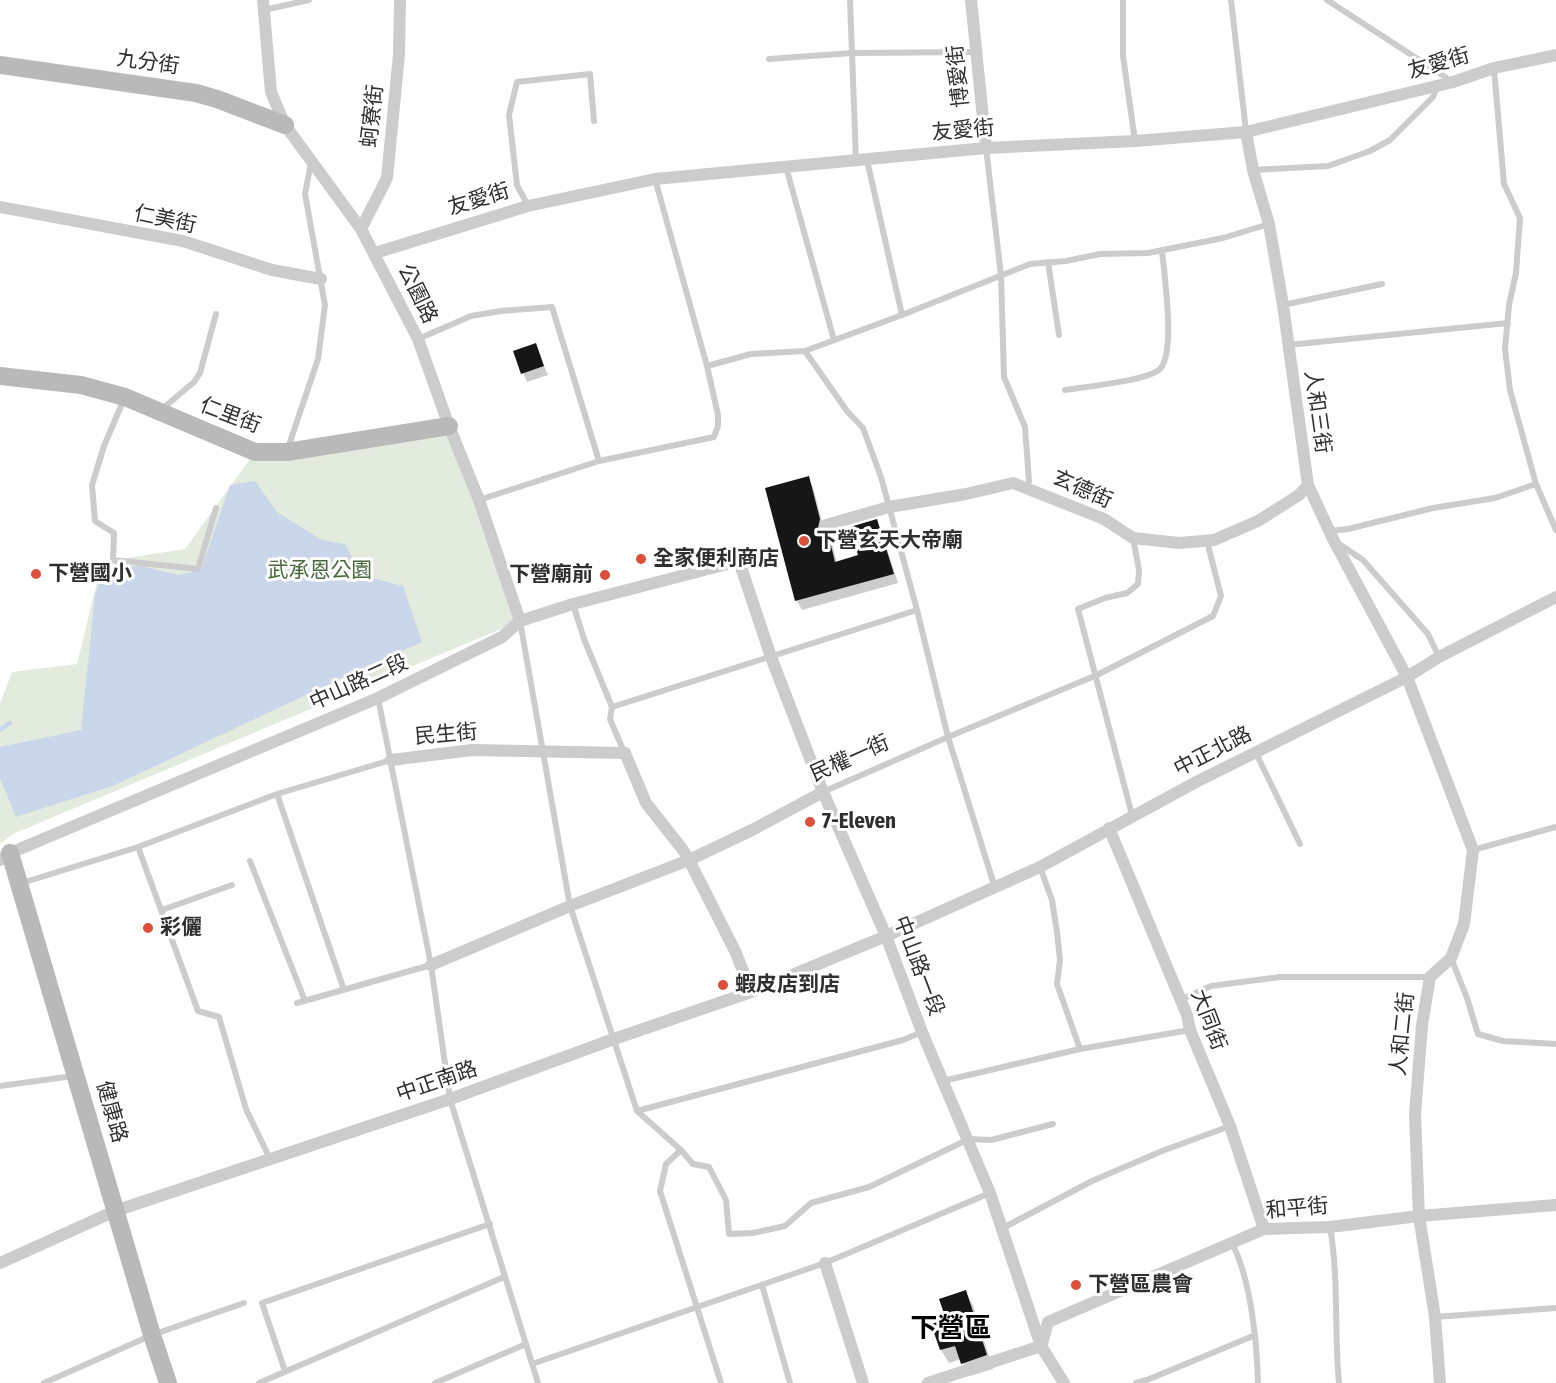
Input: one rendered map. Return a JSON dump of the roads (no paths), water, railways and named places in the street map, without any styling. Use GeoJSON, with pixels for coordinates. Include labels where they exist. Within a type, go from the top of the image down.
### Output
{"type":"FeatureCollection","features":[{"type":"Feature","properties":{"kind":"street","name":"蚵寮街"},"geometry":{"type":"LineString","coordinates":[[361,229],[387,178],[399,54],[400,0]]}},
{"type":"Feature","properties":{"kind":"street","name":"博愛街"},"geometry":{"type":"LineString","coordinates":[[971,0],[986,148]]}},
{"type":"Feature","properties":{"kind":"street","name":"公園路"},"geometry":{"type":"LineString","coordinates":[[264,5],[272,92],[285,125],[361,229],[418,339],[449,426],[479,500],[520,621]]}},
{"type":"Feature","properties":{"kind":"street","name":"友愛街"},"geometry":{"type":"LineString","coordinates":[[375,253],[528,206],[656,179],[986,148],[1135,141],[1246,132],[1453,82],[1494,68],[1556,55]]}},
{"type":"Feature","properties":{"kind":"street","name":"九分街"},"geometry":{"type":"LineString","coordinates":[[0,65],[196,93],[285,125]]}},
{"type":"Feature","properties":{"kind":"street","name":"人和三街"},"geometry":{"type":"LineString","coordinates":[[1246,132],[1253,170],[1269,224],[1283,305],[1308,484],[1332,536],[1407,677]]}},
{"type":"Feature","properties":{"kind":"street","name":"仁美街"},"geometry":{"type":"LineString","coordinates":[[0,207],[183,241],[272,270],[321,279]]}},
{"type":"Feature","properties":{"kind":"street","name":"仁里街"},"geometry":{"type":"LineString","coordinates":[[0,376],[81,385],[125,397],[255,452],[287,452],[449,426]]}},
{"type":"Feature","properties":{"kind":"street","name":"玄德街"},"geometry":{"type":"LineString","coordinates":[[826,525],[889,507],[966,494],[1013,483],[1104,519],[1133,538],[1179,543],[1207,541],[1258,521],[1299,495],[1308,484]]}},
{"type":"Feature","properties":{"kind":"street","name":"中山路二段"},"geometry":{"type":"LineString","coordinates":[[5,856],[378,698],[502,637],[520,621],[573,604],[739,561]]}},
{"type":"Feature","properties":{"kind":"street","name":"中山路一段"},"geometry":{"type":"LineString","coordinates":[[739,561],[771,657],[824,792],[886,936],[922,1032],[990,1193],[1041,1346],[1064,1383]]}},
{"type":"Feature","properties":{"kind":"street","name":"中正北路"},"geometry":{"type":"LineString","coordinates":[[886,936],[1040,867],[1132,815],[1407,677],[1439,657],[1556,597]]}},
{"type":"Feature","properties":{"kind":"street","name":"人和二街"},"geometry":{"type":"LineString","coordinates":[[1407,677],[1473,850],[1464,924],[1451,958],[1430,976],[1422,1025],[1415,1114],[1419,1216],[1435,1317],[1440,1383]]}},
{"type":"Feature","properties":{"kind":"street","name":"民生街"},"geometry":{"type":"LineString","coordinates":[[391,760],[472,750],[625,753]]}},
{"type":"Feature","properties":{"kind":"street"},"geometry":{"type":"LineString","coordinates":[[625,753],[646,803],[689,861],[736,953],[751,992]]}},
{"type":"Feature","properties":{"kind":"street","name":"民權一街"},"geometry":{"type":"LineString","coordinates":[[431,965],[570,906],[689,861],[824,792]]}},
{"type":"Feature","properties":{"kind":"street","name":"大同街"},"geometry":{"type":"LineString","coordinates":[[1109,828],[1187,1015],[1230,1126],[1264,1230]]}},
{"type":"Feature","properties":{"kind":"street","name":"健康路"},"geometry":{"type":"LineString","coordinates":[[5,856],[19,884],[168,1383]]}},
{"type":"Feature","properties":{"kind":"street","name":"中正南路"},"geometry":{"type":"LineString","coordinates":[[0,1263],[115,1211],[450,1099],[751,992],[886,936]]}},
{"type":"Feature","properties":{"kind":"street","name":"和平街"},"geometry":{"type":"LineString","coordinates":[[1041,1346],[1048,1322],[1264,1230],[1330,1227],[1419,1216],[1556,1205]]}},
{"type":"Feature","properties":{"kind":"street"},"geometry":{"type":"LineString","coordinates":[[825,1263],[863,1383]]}},
{"type":"Feature","properties":{"kind":"street"},"geometry":{"type":"LineString","coordinates":[[928,1383],[1041,1346]]}},
{"type":"Feature","properties":{"kind":"lane"},"geometry":{"type":"LineString","coordinates":[[264,5],[309,0]]}},
{"type":"Feature","properties":{"kind":"lane"},"geometry":{"type":"LineString","coordinates":[[850,0],[852,53],[862,160],[902,315]]}},
{"type":"Feature","properties":{"kind":"lane"},"geometry":{"type":"LineString","coordinates":[[1123,0],[1123,56],[1135,141]]}},
{"type":"Feature","properties":{"kind":"lane"},"geometry":{"type":"LineString","coordinates":[[1231,0],[1246,132]]}},
{"type":"Feature","properties":{"kind":"lane"},"geometry":{"type":"LineString","coordinates":[[1327,0],[1453,82]]}},
{"type":"Feature","properties":{"kind":"lane"},"geometry":{"type":"LineString","coordinates":[[769,59],[852,53],[975,52]]}},
{"type":"Feature","properties":{"kind":"lane"},"geometry":{"type":"LineString","coordinates":[[1494,68],[1504,184],[1520,218],[1516,273],[1509,305],[1505,350],[1510,390],[1536,484],[1556,530]]}},
{"type":"Feature","properties":{"kind":"lane"},"geometry":{"type":"LineString","coordinates":[[528,206],[517,184],[509,115],[517,82],[590,74],[594,122]]}},
{"type":"Feature","properties":{"kind":"lane"},"geometry":{"type":"LineString","coordinates":[[1253,170],[1328,166],[1370,152],[1390,140],[1432,98],[1437,86]]}},
{"type":"Feature","properties":{"kind":"lane"},"geometry":{"type":"LineString","coordinates":[[986,148],[1001,275],[1004,377],[1025,427],[1029,481],[1026,488]]}},
{"type":"Feature","properties":{"kind":"lane"},"geometry":{"type":"LineString","coordinates":[[287,452],[318,359],[325,305],[305,194],[311,163]]}},
{"type":"Feature","properties":{"kind":"lane"},"geometry":{"type":"LineString","coordinates":[[786,167],[834,340]]}},
{"type":"Feature","properties":{"kind":"lane"},"geometry":{"type":"LineString","coordinates":[[479,500],[599,461],[714,437],[718,426],[718,415],[707,366],[656,179]]}},
{"type":"Feature","properties":{"kind":"lane"},"geometry":{"type":"LineString","coordinates":[[707,366],[752,354],[805,351],[1030,264],[1100,254],[1148,253],[1224,238],[1269,224]]}},
{"type":"Feature","properties":{"kind":"lane"},"geometry":{"type":"LineString","coordinates":[[1065,390],[1137,379],[1159,370],[1166,357],[1169,338],[1162,250]]}},
{"type":"Feature","properties":{"kind":"lane"},"geometry":{"type":"LineString","coordinates":[[1048,262],[1059,335]]}},
{"type":"Feature","properties":{"kind":"lane"},"geometry":{"type":"LineString","coordinates":[[1283,305],[1382,284]]}},
{"type":"Feature","properties":{"kind":"lane"},"geometry":{"type":"LineString","coordinates":[[418,339],[471,316],[501,310],[552,307],[599,461]]}},
{"type":"Feature","properties":{"kind":"lane"},"geometry":{"type":"LineString","coordinates":[[158,411],[194,382],[200,373],[216,314]]}},
{"type":"Feature","properties":{"kind":"lane"},"geometry":{"type":"LineString","coordinates":[[1288,345],[1508,323]]}},
{"type":"Feature","properties":{"kind":"lane"},"geometry":{"type":"LineString","coordinates":[[805,351],[847,411],[863,428],[881,477],[948,737],[995,888]]}},
{"type":"Feature","properties":{"kind":"lane"},"geometry":{"type":"LineString","coordinates":[[125,397],[104,446],[92,485],[95,521],[114,533],[113,560],[198,569],[216,508]]}},
{"type":"Feature","properties":{"kind":"lane"},"geometry":{"type":"LineString","coordinates":[[1439,657],[1428,634],[1363,560],[1332,536],[1348,529],[1433,508],[1495,498],[1536,484]]}},
{"type":"Feature","properties":{"kind":"lane"},"geometry":{"type":"LineString","coordinates":[[1132,815],[1078,609],[1105,598],[1127,593],[1138,584],[1133,538]]}},
{"type":"Feature","properties":{"kind":"lane","name":"民權一街"},"geometry":{"type":"LineString","coordinates":[[824,792],[1097,675],[1213,616],[1221,596],[1207,541]]}},
{"type":"Feature","properties":{"kind":"lane"},"geometry":{"type":"LineString","coordinates":[[573,604],[584,639],[612,707],[610,719],[625,753]]}},
{"type":"Feature","properties":{"kind":"lane"},"geometry":{"type":"LineString","coordinates":[[612,707],[917,610]]}},
{"type":"Feature","properties":{"kind":"lane"},"geometry":{"type":"LineString","coordinates":[[520,621],[570,906],[637,1111],[681,1150],[693,1164],[709,1167],[726,1200],[729,1234],[753,1233],[785,1226],[811,1203],[868,1186],[969,1139],[991,1140],[1053,1124]]}},
{"type":"Feature","properties":{"kind":"lane"},"geometry":{"type":"LineString","coordinates":[[378,698],[431,965],[450,1099],[537,1383]]}},
{"type":"Feature","properties":{"kind":"lane"},"geometry":{"type":"LineString","coordinates":[[1255,752],[1300,844]]}},
{"type":"Feature","properties":{"kind":"lane","name":"民生街"},"geometry":{"type":"LineString","coordinates":[[19,884],[138,847],[277,794],[391,760]]}},
{"type":"Feature","properties":{"kind":"lane"},"geometry":{"type":"LineString","coordinates":[[277,794],[344,990]]}},
{"type":"Feature","properties":{"kind":"lane"},"geometry":{"type":"LineString","coordinates":[[1473,850],[1556,827]]}},
{"type":"Feature","properties":{"kind":"lane"},"geometry":{"type":"LineString","coordinates":[[138,847],[198,1011],[219,1017],[246,1108],[270,1159]]}},
{"type":"Feature","properties":{"kind":"lane"},"geometry":{"type":"LineString","coordinates":[[250,861],[305,1001]]}},
{"type":"Feature","properties":{"kind":"lane"},"geometry":{"type":"LineString","coordinates":[[1040,867],[1052,900],[1057,932],[1060,960],[1057,984],[1080,1049]]}},
{"type":"Feature","properties":{"kind":"lane"},"geometry":{"type":"LineString","coordinates":[[162,910],[232,885]]}},
{"type":"Feature","properties":{"kind":"lane"},"geometry":{"type":"LineString","coordinates":[[1451,958],[1478,1034],[1503,1041],[1556,1044]]}},
{"type":"Feature","properties":{"kind":"lane"},"geometry":{"type":"LineString","coordinates":[[297,1003],[431,965]]}},
{"type":"Feature","properties":{"kind":"lane"},"geometry":{"type":"LineString","coordinates":[[1180,1000],[1211,986],[1280,977],[1430,976]]}},
{"type":"Feature","properties":{"kind":"lane"},"geometry":{"type":"LineString","coordinates":[[943,1081],[1080,1049],[1191,1030]]}},
{"type":"Feature","properties":{"kind":"lane"},"geometry":{"type":"LineString","coordinates":[[637,1111],[903,1040],[922,1032]]}},
{"type":"Feature","properties":{"kind":"lane"},"geometry":{"type":"LineString","coordinates":[[0,1086],[77,1076]]}},
{"type":"Feature","properties":{"kind":"lane"},"geometry":{"type":"LineString","coordinates":[[1003,1228],[1092,1181],[1162,1151],[1230,1126]]}},
{"type":"Feature","properties":{"kind":"lane"},"geometry":{"type":"LineString","coordinates":[[681,1150],[666,1164],[660,1191],[721,1383]]}},
{"type":"Feature","properties":{"kind":"lane"},"geometry":{"type":"LineString","coordinates":[[532,1364],[825,1263],[990,1193]]}},
{"type":"Feature","properties":{"kind":"lane"},"geometry":{"type":"LineString","coordinates":[[285,1371],[262,1303],[490,1224]]}},
{"type":"Feature","properties":{"kind":"lane"},"geometry":{"type":"LineString","coordinates":[[1330,1227],[1335,1256],[1339,1383]]}},
{"type":"Feature","properties":{"kind":"lane"},"geometry":{"type":"LineString","coordinates":[[1232,1243],[1246,1282],[1258,1383]]}},
{"type":"Feature","properties":{"kind":"lane"},"geometry":{"type":"LineString","coordinates":[[259,1383],[504,1277]]}},
{"type":"Feature","properties":{"kind":"lane"},"geometry":{"type":"LineString","coordinates":[[762,1285],[790,1383]]}},
{"type":"Feature","properties":{"kind":"lane"},"geometry":{"type":"LineString","coordinates":[[44,1383],[152,1335],[244,1303]]}},
{"type":"Feature","properties":{"kind":"lane"},"geometry":{"type":"LineString","coordinates":[[1435,1317],[1556,1308]]}},
{"type":"Feature","properties":{"kind":"lane"},"geometry":{"type":"LineString","coordinates":[[1136,1383],[1253,1336]]}},
{"type":"Feature","properties":{"kind":"lane"},"geometry":{"type":"LineString","coordinates":[[435,1383],[526,1344]]}},
{"type":"Feature","properties":{"kind":"water"},"geometry":{"type":"Polygon","coordinates":[[[255,481],[277,512],[322,540],[345,544],[361,575],[403,586],[422,642],[115,785],[16,817],[0,778],[0,747],[81,730],[95,595],[104,568],[142,566],[179,575],[201,570],[230,485],[255,481]]]}},
{"type":"Feature","properties":{"kind":"waterway"},"geometry":{"type":"LineString","coordinates":[[0,730],[10,723]]}},
{"type":"Feature","properties":{"kind":"place","name":"下營玄天大帝廟"},"geometry":{"type":"Point","coordinates":[804,541]}},
{"type":"Feature","properties":{"kind":"place","name":"全家便利商店"},"geometry":{"type":"Point","coordinates":[641,559]}},
{"type":"Feature","properties":{"kind":"place","name":"下營國小"},"geometry":{"type":"Point","coordinates":[36,574]}},
{"type":"Feature","properties":{"kind":"place","name":"下營廟前"},"geometry":{"type":"Point","coordinates":[605,575]}},
{"type":"Feature","properties":{"kind":"place","name":"7-Eleven"},"geometry":{"type":"Point","coordinates":[810,822]}},
{"type":"Feature","properties":{"kind":"place","name":"彩儷"},"geometry":{"type":"Point","coordinates":[148,928]}},
{"type":"Feature","properties":{"kind":"place","name":"蝦皮店到店"},"geometry":{"type":"Point","coordinates":[723,985]}},
{"type":"Feature","properties":{"kind":"place","name":"下營區農會"},"geometry":{"type":"Point","coordinates":[1076,1285]}},
{"type":"Feature","properties":{"kind":"district","name":"下營區"},"geometry":{"type":"Point","coordinates":[951,1329]}},
{"type":"Feature","properties":{"kind":"park label","name":"武承恩公園"},"geometry":{"type":"Point","coordinates":[320,571]}}]}
